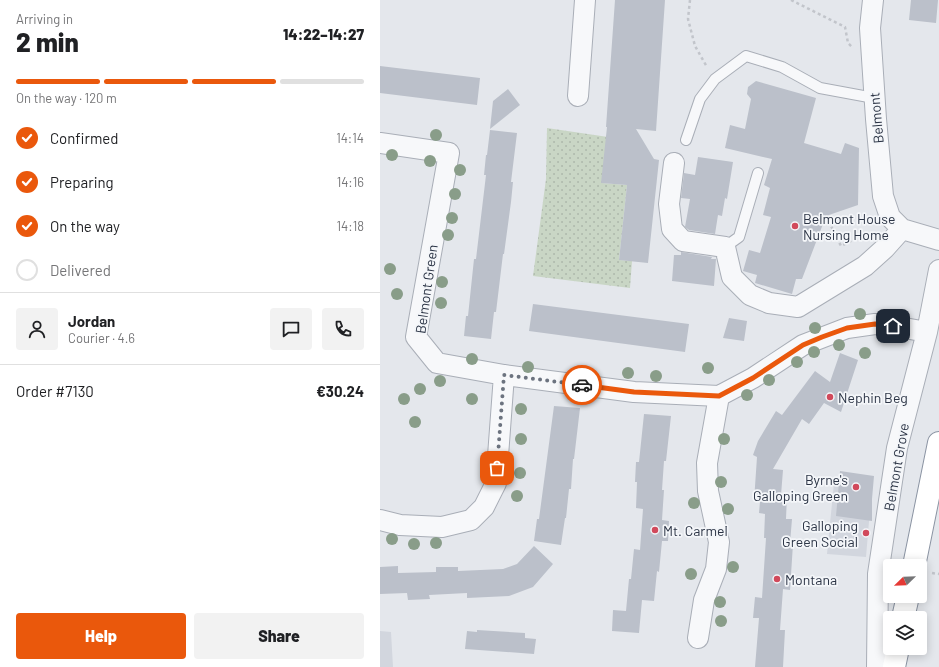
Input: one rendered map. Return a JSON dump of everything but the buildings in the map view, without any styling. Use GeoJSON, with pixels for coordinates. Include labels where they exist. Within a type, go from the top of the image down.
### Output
{"type":"FeatureCollection","features":[{"type":"Feature","properties":{"kind":"highway"},"geometry":{"type":"LineString","coordinates":[[915,559],[939,443]]}},
{"type":"Feature","properties":{"kind":"highway"},"geometry":{"type":"LineString","coordinates":[[894,667],[897,655]]}},
{"type":"Feature","properties":{"kind":"street"},"geometry":{"type":"LineString","coordinates":[[578,96],[585,0]]}},
{"type":"Feature","properties":{"kind":"street","name":"Belmont"},"geometry":{"type":"LineString","coordinates":[[873,0],[870,28],[874,98],[883,196],[890,217],[902,230]]}},
{"type":"Feature","properties":{"kind":"street","name":"Belmont Green"},"geometry":{"type":"LineString","coordinates":[[380,143],[449,153],[416,337],[436,363],[504,375],[634,392],[719,396]]}},
{"type":"Feature","properties":{"kind":"street"},"geometry":{"type":"LineString","coordinates":[[674,163],[668,204],[672,229],[683,240],[725,247],[732,277],[750,296],[769,303],[798,307],[865,266],[902,230],[939,240]]}},
{"type":"Feature","properties":{"kind":"street","name":"Belmont Grove"},"geometry":{"type":"LineString","coordinates":[[877,667],[878,574],[896,456],[927,332],[939,270]]}},
{"type":"Feature","properties":{"kind":"street"},"geometry":{"type":"LineString","coordinates":[[698,638],[704,600],[716,569],[719,542],[708,491],[707,463],[711,433],[719,396],[753,378],[803,345],[847,328],[875,324],[927,332]]}},
{"type":"Feature","properties":{"kind":"street"},"geometry":{"type":"LineString","coordinates":[[380,520],[400,524],[442,527],[471,520],[484,507],[496,484],[504,375]]}},
{"type":"Feature","properties":{"kind":"lane"},"geometry":{"type":"LineString","coordinates":[[686,140],[700,99],[715,79],[746,56],[782,66],[820,88],[874,98]]}},
{"type":"Feature","properties":{"kind":"lane"},"geometry":{"type":"LineString","coordinates":[[725,247],[739,237],[758,173]]}},
{"type":"Feature","properties":{"kind":"path"},"geometry":{"type":"LineString","coordinates":[[690,0],[688,19],[695,46],[715,79]]}},
{"type":"Feature","properties":{"kind":"path"},"geometry":{"type":"LineString","coordinates":[[791,0],[845,27]]}},
{"type":"Feature","properties":{"kind":"path"},"geometry":{"type":"LineString","coordinates":[[826,216],[841,246],[869,232],[871,236]]}},
{"type":"Feature","properties":{"kind":"shaded area"},"geometry":{"type":"Polygon","coordinates":[[[834,483],[872,486],[866,557],[827,554],[834,483]]]}},
{"type":"Feature","properties":{"kind":"shaded area"},"geometry":{"type":"Polygon","coordinates":[[[380,631],[391,632],[393,667],[380,667],[380,631]]]}},
{"type":"Feature","properties":{"kind":"green space"},"geometry":{"type":"Polygon","coordinates":[[[547,128],[642,142],[602,183],[627,185],[619,260],[632,261],[630,288],[533,276],[546,179],[547,128]]]}},
{"type":"Feature","properties":{"kind":"way so far"},"geometry":{"type":"LineString","coordinates":[[497,468],[504,375],[582,385]]}},
{"type":"Feature","properties":{"kind":"place","name":"Belmont House Nursing Home"},"geometry":{"type":"Point","coordinates":[795,226]}},
{"type":"Feature","properties":{"kind":"place","name":"Nephin Beg"},"geometry":{"type":"Point","coordinates":[830,397]}},
{"type":"Feature","properties":{"kind":"place","name":"Byrne's Galloping Green"},"geometry":{"type":"Point","coordinates":[856,487]}},
{"type":"Feature","properties":{"kind":"place","name":"Mt. Carmel"},"geometry":{"type":"Point","coordinates":[655,530]}},
{"type":"Feature","properties":{"kind":"place","name":"Galloping Green Social"},"geometry":{"type":"Point","coordinates":[866,533]}},
{"type":"Feature","properties":{"kind":"place","name":"Montana"},"geometry":{"type":"Point","coordinates":[777,579]}},
{"type":"Feature","properties":{"kind":"route"},"geometry":{"type":"LineString","coordinates":[[582,385],[634,392],[719,396],[753,378],[803,345],[822,337],[847,328],[875,324],[893,326]]}}]}
